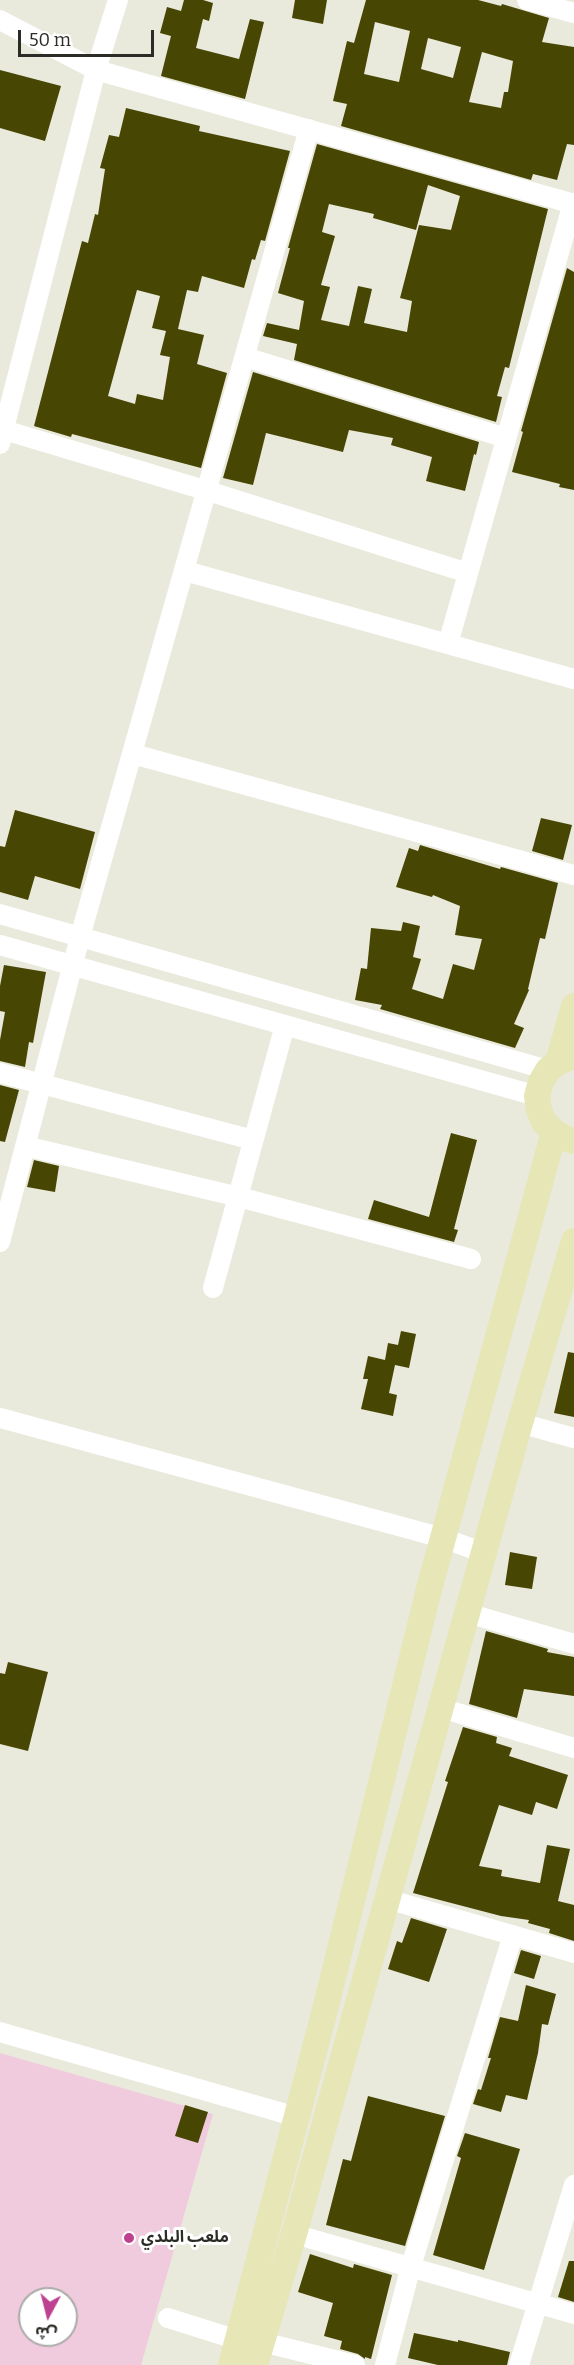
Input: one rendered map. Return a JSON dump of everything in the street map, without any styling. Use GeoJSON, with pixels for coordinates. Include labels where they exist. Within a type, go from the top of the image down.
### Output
{"type":"FeatureCollection","features":[{"type":"Feature","properties":{"kind":"main road"},"geometry":{"type":"LineString","coordinates":[[252,2349],[297,2117],[443,1538],[564,1136],[544,1122],[537,1096],[541,1082],[560,1063],[574,1006]]}},
{"type":"Feature","properties":{"kind":"main road"},"geometry":{"type":"LineString","coordinates":[[231,2365],[252,2349],[294,2234],[520,1423],[568,1285],[574,1241]]}},
{"type":"Feature","properties":{"kind":"street"},"geometry":{"type":"LineString","coordinates":[[118,0],[7,383],[3,424],[468,573]]}},
{"type":"Feature","properties":{"kind":"street"},"geometry":{"type":"LineString","coordinates":[[527,0],[548,3],[574,14]]}},
{"type":"Feature","properties":{"kind":"street"},"geometry":{"type":"LineString","coordinates":[[0,20],[96,70],[574,203],[448,644]]}},
{"type":"Feature","properties":{"kind":"street"},"geometry":{"type":"LineString","coordinates":[[0,1242],[80,937],[309,129]]}},
{"type":"Feature","properties":{"kind":"street"},"geometry":{"type":"LineString","coordinates":[[245,357],[507,438]]}},
{"type":"Feature","properties":{"kind":"street"},"geometry":{"type":"LineString","coordinates":[[185,571],[574,679]]}},
{"type":"Feature","properties":{"kind":"street"},"geometry":{"type":"LineString","coordinates":[[133,754],[574,874]]}},
{"type":"Feature","properties":{"kind":"street"},"geometry":{"type":"LineString","coordinates":[[0,914],[560,1063]]}},
{"type":"Feature","properties":{"kind":"street"},"geometry":{"type":"LineString","coordinates":[[0,945],[537,1096]]}},
{"type":"Feature","properties":{"kind":"street"},"geometry":{"type":"LineString","coordinates":[[213,1288],[285,1025]]}},
{"type":"Feature","properties":{"kind":"street"},"geometry":{"type":"LineString","coordinates":[[0,1072],[254,1140]]}},
{"type":"Feature","properties":{"kind":"street"},"geometry":{"type":"LineString","coordinates":[[25,1146],[239,1197],[471,1259]]}},
{"type":"Feature","properties":{"kind":"street"},"geometry":{"type":"LineString","coordinates":[[0,1418],[443,1538],[484,1553]]}},
{"type":"Feature","properties":{"kind":"street"},"geometry":{"type":"LineString","coordinates":[[520,1423],[574,1438]]}},
{"type":"Feature","properties":{"kind":"street"},"geometry":{"type":"LineString","coordinates":[[467,1613],[574,1644]]}},
{"type":"Feature","properties":{"kind":"street"},"geometry":{"type":"LineString","coordinates":[[441,1708],[574,1748]]}},
{"type":"Feature","properties":{"kind":"street"},"geometry":{"type":"LineString","coordinates":[[387,1899],[574,1953]]}},
{"type":"Feature","properties":{"kind":"street"},"geometry":{"type":"LineString","coordinates":[[385,2365],[411,2266],[513,1935]]}},
{"type":"Feature","properties":{"kind":"street"},"geometry":{"type":"LineString","coordinates":[[0,2032],[297,2117]]}},
{"type":"Feature","properties":{"kind":"street"},"geometry":{"type":"LineString","coordinates":[[519,2365],[574,2185]]}},
{"type":"Feature","properties":{"kind":"street"},"geometry":{"type":"LineString","coordinates":[[294,2234],[574,2313]]}},
{"type":"Feature","properties":{"kind":"street"},"geometry":{"type":"LineString","coordinates":[[168,2318],[252,2349],[355,2365]]}},
{"type":"Feature","properties":{"kind":"shaded area","name":"ملعب البلدي"},"geometry":{"type":"Polygon","coordinates":[[[0,2053],[213,2114],[141,2365],[0,2365],[0,2053]]]}},
{"type":"Feature","properties":{"kind":"building"},"geometry":{"type":"Polygon","coordinates":[[[184,0],[203,0],[213,3],[209,21],[203,19],[196,48],[239,59],[250,19],[264,22],[245,99],[161,76],[171,36],[160,33],[167,7],[181,11],[184,0]]]}},
{"type":"Feature","properties":{"kind":"building"},"geometry":{"type":"Polygon","coordinates":[[[295,0],[327,0],[323,24],[292,18],[295,0]]]}},
{"type":"Feature","properties":{"kind":"building"},"geometry":{"type":"Polygon","coordinates":[[[366,0],[478,0],[501,6],[502,4],[549,18],[542,42],[574,47],[574,145],[567,144],[557,180],[533,174],[531,180],[341,126],[347,104],[333,101],[347,41],[354,43],[366,0]],[[375,22],[364,74],[399,82],[410,31],[375,22]],[[428,38],[421,69],[453,78],[461,47],[428,38]],[[482,52],[469,102],[501,108],[504,92],[508,92],[513,61],[482,52]]]}},
{"type":"Feature","properties":{"kind":"building"},"geometry":{"type":"Polygon","coordinates":[[[0,70],[61,86],[45,141],[0,128],[0,70]]]}},
{"type":"Feature","properties":{"kind":"building"},"geometry":{"type":"Polygon","coordinates":[[[126,108],[200,126],[199,131],[290,151],[265,241],[261,240],[255,260],[252,259],[244,288],[202,276],[198,292],[187,290],[178,329],[204,335],[197,364],[227,373],[201,468],[34,426],[82,241],[88,243],[95,214],[98,215],[105,169],[100,168],[109,135],[119,137],[126,108]],[[137,290],[108,396],[135,404],[137,394],[163,400],[170,357],[160,355],[166,331],[152,328],[160,296],[137,290]]]}},
{"type":"Feature","properties":{"kind":"building"},"geometry":{"type":"Polygon","coordinates":[[[317,144],[548,209],[509,368],[505,367],[497,396],[502,397],[496,422],[294,360],[297,344],[263,336],[267,323],[299,330],[304,301],[278,293],[290,248],[288,248],[317,144]],[[428,185],[416,230],[373,218],[374,214],[329,204],[322,232],[335,236],[321,285],[330,287],[321,320],[349,326],[358,286],[372,289],[364,323],[407,332],[412,301],[400,298],[419,225],[451,230],[460,196],[428,185]]]}},
{"type":"Feature","properties":{"kind":"building"},"geometry":{"type":"Polygon","coordinates":[[[567,268],[574,272],[574,490],[559,487],[560,484],[512,472],[523,432],[521,431],[567,268]]]}},
{"type":"Feature","properties":{"kind":"building"},"geometry":{"type":"Polygon","coordinates":[[[253,372],[479,442],[465,491],[426,481],[432,457],[391,445],[393,438],[349,430],[343,452],[266,433],[253,485],[223,478],[253,372]]]}},
{"type":"Feature","properties":{"kind":"building"},"geometry":{"type":"Polygon","coordinates":[[[15,810],[95,832],[80,889],[35,876],[28,900],[0,892],[0,846],[5,847],[15,810]]]}},
{"type":"Feature","properties":{"kind":"building"},"geometry":{"type":"Polygon","coordinates":[[[541,818],[572,825],[563,860],[532,851],[541,818]]]}},
{"type":"Feature","properties":{"kind":"building"},"geometry":{"type":"Polygon","coordinates":[[[420,845],[500,869],[501,867],[558,883],[545,939],[540,938],[529,990],[514,1024],[524,1028],[515,1048],[380,1009],[382,1005],[355,1000],[361,968],[367,969],[371,928],[401,931],[403,922],[420,926],[413,957],[421,959],[412,989],[443,999],[453,964],[474,970],[482,939],[455,935],[460,906],[433,895],[432,897],[396,887],[409,848],[418,851],[420,845]]]}},
{"type":"Feature","properties":{"kind":"building"},"geometry":{"type":"Polygon","coordinates":[[[4,965],[46,972],[33,1043],[29,1042],[25,1067],[0,1061],[0,1040],[5,1012],[0,1011],[0,986],[4,965]]]}},
{"type":"Feature","properties":{"kind":"building"},"geometry":{"type":"Polygon","coordinates":[[[0,1085],[19,1090],[5,1142],[0,1141],[0,1085]]]}},
{"type":"Feature","properties":{"kind":"building"},"geometry":{"type":"Polygon","coordinates":[[[451,1133],[477,1140],[454,1229],[458,1230],[454,1242],[368,1219],[374,1200],[429,1217],[451,1133]]]}},
{"type":"Feature","properties":{"kind":"building"},"geometry":{"type":"Polygon","coordinates":[[[34,1160],[59,1166],[55,1192],[27,1187],[34,1160]]]}},
{"type":"Feature","properties":{"kind":"building"},"geometry":{"type":"Polygon","coordinates":[[[401,1331],[416,1334],[409,1368],[395,1365],[389,1393],[397,1395],[393,1416],[361,1409],[368,1379],[363,1379],[368,1356],[385,1360],[388,1343],[398,1345],[401,1331]]]}},
{"type":"Feature","properties":{"kind":"building"},"geometry":{"type":"Polygon","coordinates":[[[568,1352],[574,1353],[574,1417],[554,1413],[568,1352]]]}},
{"type":"Feature","properties":{"kind":"building"},"geometry":{"type":"Polygon","coordinates":[[[510,1552],[537,1557],[532,1589],[505,1585],[510,1552]]]}},
{"type":"Feature","properties":{"kind":"building"},"geometry":{"type":"Polygon","coordinates":[[[486,1631],[548,1649],[547,1652],[574,1657],[574,1696],[524,1689],[517,1718],[469,1704],[486,1631]]]}},
{"type":"Feature","properties":{"kind":"building"},"geometry":{"type":"Polygon","coordinates":[[[8,1662],[48,1672],[28,1751],[0,1744],[0,1673],[5,1674],[8,1662]]]}},
{"type":"Feature","properties":{"kind":"building"},"geometry":{"type":"Polygon","coordinates":[[[463,1727],[497,1737],[496,1743],[512,1748],[509,1756],[568,1775],[557,1809],[536,1802],[532,1815],[499,1805],[479,1866],[502,1870],[501,1876],[540,1883],[547,1845],[570,1849],[558,1901],[574,1905],[574,1941],[549,1933],[550,1929],[528,1923],[529,1920],[501,1916],[413,1893],[463,1727]]]}},
{"type":"Feature","properties":{"kind":"building"},"geometry":{"type":"Polygon","coordinates":[[[411,1918],[447,1929],[429,1982],[388,1969],[397,1941],[402,1943],[411,1918]]]}},
{"type":"Feature","properties":{"kind":"building"},"geometry":{"type":"Polygon","coordinates":[[[521,1950],[541,1956],[534,1979],[514,1973],[521,1950]]]}},
{"type":"Feature","properties":{"kind":"building"},"geometry":{"type":"Polygon","coordinates":[[[526,1985],[556,1994],[548,2025],[542,2024],[527,2100],[506,2095],[501,2112],[473,2104],[478,2089],[481,2090],[491,2058],[488,2058],[500,2017],[518,2021],[526,1985]]]}},
{"type":"Feature","properties":{"kind":"building"},"geometry":{"type":"Polygon","coordinates":[[[368,2096],[445,2116],[405,2246],[326,2225],[343,2159],[351,2161],[368,2096]]]}},
{"type":"Feature","properties":{"kind":"building"},"geometry":{"type":"Polygon","coordinates":[[[185,2105],[208,2112],[198,2143],[175,2136],[185,2105]]]}},
{"type":"Feature","properties":{"kind":"building"},"geometry":{"type":"Polygon","coordinates":[[[465,2133],[520,2149],[484,2270],[433,2255],[461,2158],[457,2156],[465,2133]]]}},
{"type":"Feature","properties":{"kind":"building"},"geometry":{"type":"Polygon","coordinates":[[[310,2254],[353,2268],[354,2264],[392,2275],[371,2359],[365,2357],[365,2359],[358,2354],[340,2349],[342,2341],[324,2336],[333,2303],[298,2292],[310,2254]]]}},
{"type":"Feature","properties":{"kind":"building"},"geometry":{"type":"Polygon","coordinates":[[[569,2261],[574,2261],[574,2302],[558,2297],[569,2261]]]}},
{"type":"Feature","properties":{"kind":"building"},"geometry":{"type":"Polygon","coordinates":[[[414,2333],[510,2352],[507,2365],[438,2365],[408,2358],[414,2333]]]}},
{"type":"Feature","properties":{"kind":"place","name":"ملعب البلدي"},"geometry":{"type":"Point","coordinates":[129,2238]}}]}
